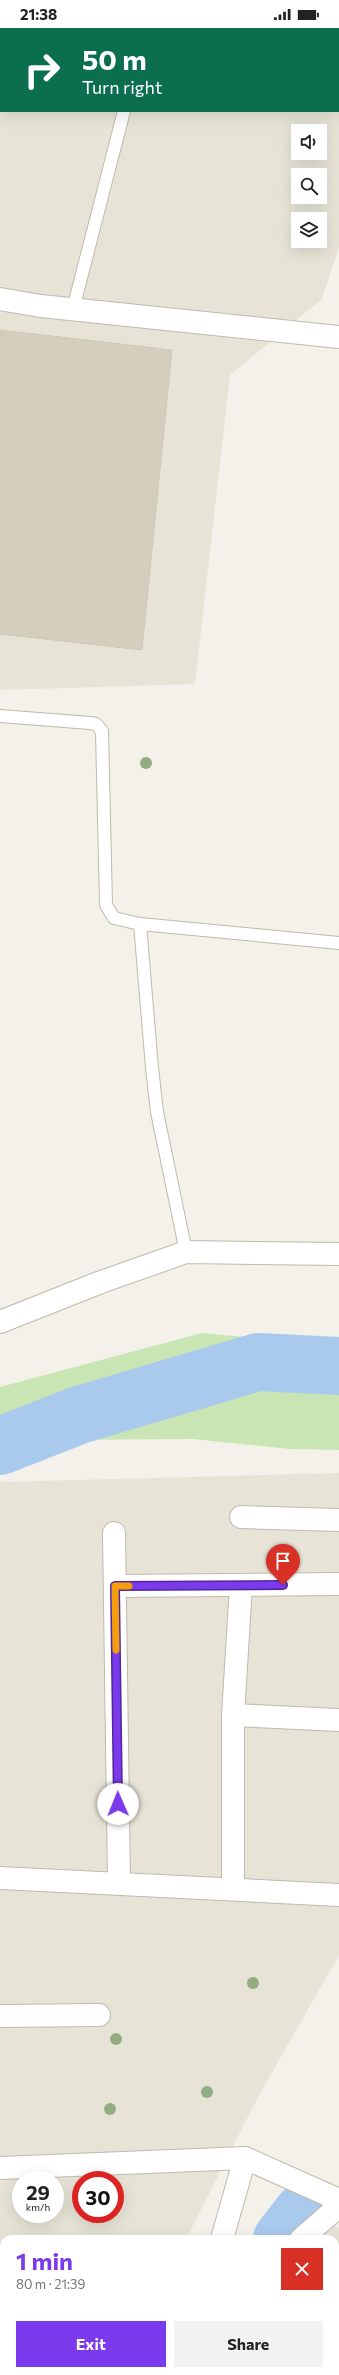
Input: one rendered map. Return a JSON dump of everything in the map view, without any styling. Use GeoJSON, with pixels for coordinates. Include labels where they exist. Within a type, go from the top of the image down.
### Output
{"type":"FeatureCollection","features":[{"type":"Feature","properties":{"kind":"street"},"geometry":{"type":"LineString","coordinates":[[0,299],[74,309],[339,337]]}},
{"type":"Feature","properties":{"kind":"street"},"geometry":{"type":"LineString","coordinates":[[0,1322],[101,1282],[186,1252],[339,1254]]}},
{"type":"Feature","properties":{"kind":"street"},"geometry":{"type":"LineString","coordinates":[[242,1518],[339,1520]]}},
{"type":"Feature","properties":{"kind":"street"},"geometry":{"type":"LineString","coordinates":[[114,1532],[119,1882]]}},
{"type":"Feature","properties":{"kind":"street"},"geometry":{"type":"LineString","coordinates":[[115,1586],[339,1584]]}},
{"type":"Feature","properties":{"kind":"street"},"geometry":{"type":"LineString","coordinates":[[233,1888],[233,1715],[241,1585]]}},
{"type":"Feature","properties":{"kind":"street"},"geometry":{"type":"LineString","coordinates":[[233,1715],[339,1720]]}},
{"type":"Feature","properties":{"kind":"street"},"geometry":{"type":"LineString","coordinates":[[0,1878],[119,1882],[339,1895]]}},
{"type":"Feature","properties":{"kind":"street"},"geometry":{"type":"LineString","coordinates":[[0,2016],[99,2015]]}},
{"type":"Feature","properties":{"kind":"street"},"geometry":{"type":"LineString","coordinates":[[223,2235],[245,2158]]}},
{"type":"Feature","properties":{"kind":"street"},"geometry":{"type":"LineString","coordinates":[[0,2168],[245,2158],[339,2200]]}},
{"type":"Feature","properties":{"kind":"street"},"geometry":{"type":"LineString","coordinates":[[306,2235],[339,2206]]}},
{"type":"Feature","properties":{"kind":"lane"},"geometry":{"type":"LineString","coordinates":[[74,309],[124,112]]}},
{"type":"Feature","properties":{"kind":"lane"},"geometry":{"type":"LineString","coordinates":[[0,716],[90,723],[100,727],[102,731],[106,905],[109,913],[114,918],[140,924],[339,943]]}},
{"type":"Feature","properties":{"kind":"lane"},"geometry":{"type":"LineString","coordinates":[[140,924],[152,1068],[158,1112],[186,1252]]}},
{"type":"Feature","properties":{"kind":"shaded area"},"geometry":{"type":"Polygon","coordinates":[[[0,112],[339,112],[339,248],[322,299],[230,375],[195,684],[0,690],[0,112]]]}},
{"type":"Feature","properties":{"kind":"shaded area"},"geometry":{"type":"Polygon","coordinates":[[[339,1473],[339,1955],[258,2097],[188,2235],[0,2235],[0,1482],[339,1473]]]}},
{"type":"Feature","properties":{"kind":"shaded area"},"geometry":{"type":"Polygon","coordinates":[[[332,2224],[339,2228],[339,2235],[323,2235],[332,2224]]]}},
{"type":"Feature","properties":{"kind":"green space"},"geometry":{"type":"Polygon","coordinates":[[[202,1333],[339,1346],[339,1450],[290,1449],[193,1439],[47,1440],[0,1465],[0,1387],[202,1333]]]}},
{"type":"Feature","properties":{"kind":"building"},"geometry":{"type":"Polygon","coordinates":[[[0,330],[172,350],[142,650],[0,634],[0,330]]]}},
{"type":"Feature","properties":{"kind":"waterway"},"geometry":{"type":"LineString","coordinates":[[0,1446],[79,1415],[258,1362],[339,1366]]}},
{"type":"Feature","properties":{"kind":"waterway"},"geometry":{"type":"LineString","coordinates":[[285,2235],[303,2212]]}},
{"type":"Feature","properties":{"kind":"slow traffic"},"geometry":{"type":"LineString","coordinates":[[116,1650],[115,1586],[129,1586]]}},
{"type":"Feature","properties":{"kind":"route"},"geometry":{"type":"LineString","coordinates":[[118,1804],[115,1586],[283,1585]]}}]}
